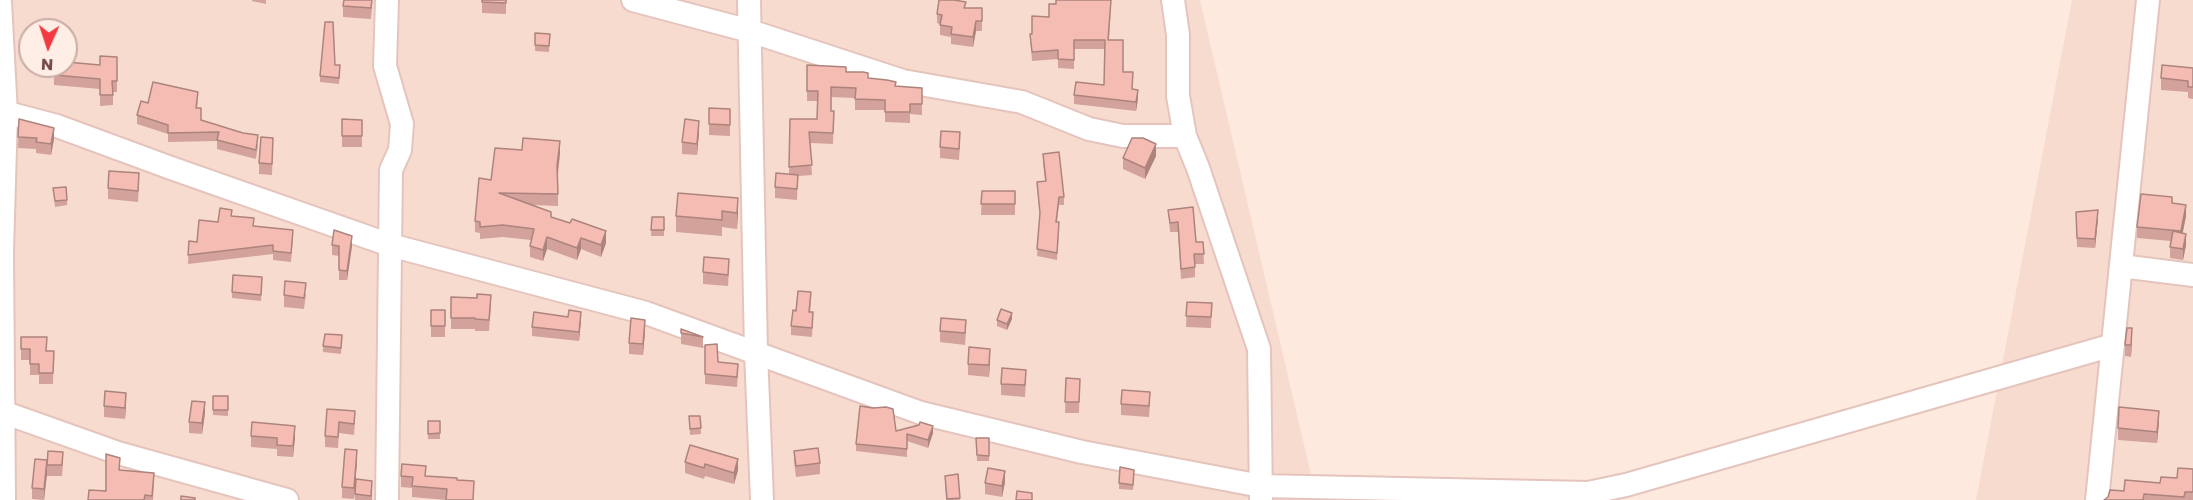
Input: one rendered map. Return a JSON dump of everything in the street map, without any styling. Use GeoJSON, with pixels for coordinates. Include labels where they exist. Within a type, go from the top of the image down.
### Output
{"type":"FeatureCollection","features":[{"type":"Feature","properties":{"kind":"street"},"geometry":{"type":"LineString","coordinates":[[387,0],[385,66],[402,124],[400,150],[391,170],[387,500]]}},
{"type":"Feature","properties":{"kind":"street"},"geometry":{"type":"LineString","coordinates":[[633,0],[750,31],[903,81],[1022,102],[1089,129],[1123,136],[1185,136]]}},
{"type":"Feature","properties":{"kind":"street"},"geometry":{"type":"LineString","coordinates":[[749,0],[756,352],[762,500]]}},
{"type":"Feature","properties":{"kind":"street"},"geometry":{"type":"LineString","coordinates":[[1173,0],[1178,35],[1178,96],[1185,136],[1259,349],[1261,493]]}},
{"type":"Feature","properties":{"kind":"street"},"geometry":{"type":"LineString","coordinates":[[2097,500],[2148,0]]}},
{"type":"Feature","properties":{"kind":"street"},"geometry":{"type":"LineString","coordinates":[[0,2],[3,112],[4,500]]}},
{"type":"Feature","properties":{"kind":"street"},"geometry":{"type":"LineString","coordinates":[[3,112],[57,126],[390,245],[646,313],[921,413],[1261,493],[1588,493],[1637,482],[2113,345]]}},
{"type":"Feature","properties":{"kind":"street"},"geometry":{"type":"LineString","coordinates":[[2121,266],[2193,275]]}},
{"type":"Feature","properties":{"kind":"street"},"geometry":{"type":"LineString","coordinates":[[2,412],[118,453],[287,500]]}},
{"type":"Feature","properties":{"kind":"shaded area"},"geometry":{"type":"Polygon","coordinates":[[[0,0],[1200,0],[1317,500],[0,500],[0,0]]]}},
{"type":"Feature","properties":{"kind":"shaded area"},"geometry":{"type":"Polygon","coordinates":[[[2072,0],[2193,0],[2193,500],[1976,500],[2072,0]]]}},
{"type":"Feature","properties":{"kind":"building"},"geometry":{"type":"Polygon","coordinates":[[[344,0],[372,0],[371,8],[343,6],[344,0]]]}},
{"type":"Feature","properties":{"kind":"building"},"geometry":{"type":"Polygon","coordinates":[[[482,0],[506,0],[506,3],[482,2],[482,0]]]}},
{"type":"Feature","properties":{"kind":"building"},"geometry":{"type":"Polygon","coordinates":[[[939,0],[966,2],[964,8],[982,8],[982,21],[976,21],[973,37],[951,34],[952,27],[940,25],[942,15],[937,14],[939,0]]]}},
{"type":"Feature","properties":{"kind":"building"},"geometry":{"type":"Polygon","coordinates":[[[1056,0],[1111,0],[1108,40],[1123,40],[1123,72],[1133,72],[1132,89],[1138,90],[1136,102],[1074,95],[1076,82],[1104,85],[1105,40],[1074,40],[1074,60],[1058,59],[1058,50],[1032,52],[1030,34],[1032,34],[1032,16],[1049,17],[1049,4],[1056,4],[1056,0]]]}},
{"type":"Feature","properties":{"kind":"building"},"geometry":{"type":"Polygon","coordinates":[[[325,22],[333,22],[335,65],[340,65],[339,78],[320,76],[325,22]]]}},
{"type":"Feature","properties":{"kind":"building"},"geometry":{"type":"Polygon","coordinates":[[[535,33],[550,34],[549,46],[535,45],[535,33]]]}},
{"type":"Feature","properties":{"kind":"building"},"geometry":{"type":"Polygon","coordinates":[[[100,56],[117,57],[117,81],[112,81],[113,95],[100,95],[100,79],[78,77],[78,63],[100,65],[100,56]]]}},
{"type":"Feature","properties":{"kind":"building"},"geometry":{"type":"Polygon","coordinates":[[[807,65],[846,67],[846,72],[868,73],[868,78],[896,82],[895,86],[922,88],[922,104],[910,104],[910,112],[885,112],[885,100],[855,99],[856,88],[831,87],[831,111],[834,111],[833,133],[809,132],[812,165],[789,167],[790,119],[817,119],[818,91],[807,91],[807,65]]]}},
{"type":"Feature","properties":{"kind":"building"},"geometry":{"type":"Polygon","coordinates":[[[2162,65],[2193,68],[2193,87],[2188,87],[2188,81],[2161,78],[2162,65]]]}},
{"type":"Feature","properties":{"kind":"building"},"geometry":{"type":"Polygon","coordinates":[[[153,82],[198,92],[196,108],[201,108],[201,120],[243,133],[258,135],[256,150],[217,140],[219,132],[168,133],[168,125],[137,115],[141,101],[148,103],[153,82]]]}},
{"type":"Feature","properties":{"kind":"building"},"geometry":{"type":"Polygon","coordinates":[[[709,108],[730,109],[730,125],[709,124],[709,108]]]}},
{"type":"Feature","properties":{"kind":"building"},"geometry":{"type":"Polygon","coordinates":[[[19,119],[54,128],[51,144],[36,142],[37,138],[18,137],[19,119]]]}},
{"type":"Feature","properties":{"kind":"building"},"geometry":{"type":"Polygon","coordinates":[[[342,119],[362,120],[362,136],[342,136],[342,119]]]}},
{"type":"Feature","properties":{"kind":"building"},"geometry":{"type":"Polygon","coordinates":[[[685,119],[699,121],[697,144],[682,142],[685,119]]]}},
{"type":"Feature","properties":{"kind":"building"},"geometry":{"type":"Polygon","coordinates":[[[941,131],[960,132],[959,149],[940,147],[941,131]]]}},
{"type":"Feature","properties":{"kind":"building"},"geometry":{"type":"Polygon","coordinates":[[[261,137],[273,138],[272,164],[259,163],[261,137]]]}},
{"type":"Feature","properties":{"kind":"building"},"geometry":{"type":"Polygon","coordinates":[[[523,138],[560,141],[557,166],[558,194],[499,193],[551,212],[551,217],[570,223],[572,219],[606,231],[601,245],[581,238],[577,248],[547,237],[543,250],[530,246],[534,229],[503,225],[480,227],[480,222],[475,221],[479,178],[491,180],[495,148],[522,150],[523,138]]]}},
{"type":"Feature","properties":{"kind":"building"},"geometry":{"type":"Polygon","coordinates":[[[1132,138],[1143,138],[1156,144],[1145,168],[1123,158],[1132,138]]]}},
{"type":"Feature","properties":{"kind":"building"},"geometry":{"type":"Polygon","coordinates":[[[1059,152],[1064,197],[1059,197],[1056,222],[1059,222],[1057,253],[1037,249],[1040,213],[1037,182],[1046,181],[1043,154],[1059,152]]]}},
{"type":"Feature","properties":{"kind":"building"},"geometry":{"type":"Polygon","coordinates":[[[109,171],[139,173],[138,191],[108,188],[109,171]]]}},
{"type":"Feature","properties":{"kind":"building"},"geometry":{"type":"Polygon","coordinates":[[[776,173],[798,175],[797,189],[775,187],[776,173]]]}},
{"type":"Feature","properties":{"kind":"building"},"geometry":{"type":"Polygon","coordinates":[[[66,187],[67,200],[55,201],[53,188],[66,187]]]}},
{"type":"Feature","properties":{"kind":"building"},"geometry":{"type":"Polygon","coordinates":[[[982,191],[1015,191],[1015,204],[981,204],[982,191]]]}},
{"type":"Feature","properties":{"kind":"building"},"geometry":{"type":"Polygon","coordinates":[[[678,193],[738,198],[737,213],[722,211],[722,220],[676,216],[678,193]]]}},
{"type":"Feature","properties":{"kind":"building"},"geometry":{"type":"Polygon","coordinates":[[[2141,194],[2172,197],[2172,203],[2186,205],[2181,231],[2137,227],[2141,194]]]}},
{"type":"Feature","properties":{"kind":"building"},"geometry":{"type":"Polygon","coordinates":[[[1193,207],[1196,242],[1203,242],[1204,254],[1194,254],[1195,267],[1181,269],[1178,222],[1170,223],[1168,210],[1193,207]]]}},
{"type":"Feature","properties":{"kind":"building"},"geometry":{"type":"Polygon","coordinates":[[[220,208],[232,210],[231,216],[254,218],[253,226],[293,230],[291,253],[273,251],[273,245],[188,255],[189,241],[197,242],[199,220],[218,222],[220,208]]]}},
{"type":"Feature","properties":{"kind":"building"},"geometry":{"type":"Polygon","coordinates":[[[2098,210],[2095,239],[2077,238],[2076,212],[2098,210]]]}},
{"type":"Feature","properties":{"kind":"building"},"geometry":{"type":"Polygon","coordinates":[[[652,217],[664,217],[664,230],[651,230],[652,217]]]}},
{"type":"Feature","properties":{"kind":"building"},"geometry":{"type":"Polygon","coordinates":[[[334,230],[352,236],[347,271],[339,270],[339,246],[332,245],[334,230]]]}},
{"type":"Feature","properties":{"kind":"building"},"geometry":{"type":"Polygon","coordinates":[[[2173,231],[2186,234],[2183,249],[2170,247],[2173,231]]]}},
{"type":"Feature","properties":{"kind":"building"},"geometry":{"type":"Polygon","coordinates":[[[704,257],[729,259],[728,275],[703,272],[704,257]]]}},
{"type":"Feature","properties":{"kind":"building"},"geometry":{"type":"Polygon","coordinates":[[[233,275],[262,277],[261,295],[232,292],[233,275]]]}},
{"type":"Feature","properties":{"kind":"building"},"geometry":{"type":"Polygon","coordinates":[[[285,281],[306,283],[304,298],[284,295],[285,281]]]}},
{"type":"Feature","properties":{"kind":"building"},"geometry":{"type":"Polygon","coordinates":[[[798,291],[811,292],[809,312],[813,312],[812,328],[791,326],[793,310],[796,311],[798,291]]]}},
{"type":"Feature","properties":{"kind":"building"},"geometry":{"type":"Polygon","coordinates":[[[477,294],[491,295],[489,320],[451,318],[451,297],[477,298],[477,294]]]}},
{"type":"Feature","properties":{"kind":"building"},"geometry":{"type":"Polygon","coordinates":[[[1187,302],[1212,303],[1211,317],[1186,316],[1187,302]]]}},
{"type":"Feature","properties":{"kind":"building"},"geometry":{"type":"Polygon","coordinates":[[[1001,309],[1012,313],[1007,324],[997,320],[1001,309]]]}},
{"type":"Feature","properties":{"kind":"building"},"geometry":{"type":"Polygon","coordinates":[[[431,310],[445,310],[445,326],[431,326],[431,310]]]}},
{"type":"Feature","properties":{"kind":"building"},"geometry":{"type":"Polygon","coordinates":[[[569,310],[581,312],[579,332],[532,327],[534,312],[568,317],[569,310]]]}},
{"type":"Feature","properties":{"kind":"building"},"geometry":{"type":"Polygon","coordinates":[[[631,318],[645,320],[643,344],[629,343],[631,318]]]}},
{"type":"Feature","properties":{"kind":"building"},"geometry":{"type":"Polygon","coordinates":[[[941,318],[966,320],[965,333],[940,331],[941,318]]]}},
{"type":"Feature","properties":{"kind":"building"},"geometry":{"type":"Polygon","coordinates":[[[2127,328],[2132,328],[2131,345],[2125,345],[2127,328]]]}},
{"type":"Feature","properties":{"kind":"building"},"geometry":{"type":"Polygon","coordinates":[[[681,329],[703,337],[681,333],[681,329]]]}},
{"type":"Feature","properties":{"kind":"building"},"geometry":{"type":"Polygon","coordinates":[[[325,334],[342,335],[341,348],[323,346],[325,334]]]}},
{"type":"Feature","properties":{"kind":"building"},"geometry":{"type":"Polygon","coordinates":[[[21,337],[47,337],[46,351],[54,351],[53,373],[39,373],[39,364],[30,364],[30,349],[21,349],[21,337]]]}},
{"type":"Feature","properties":{"kind":"building"},"geometry":{"type":"Polygon","coordinates":[[[717,344],[718,362],[738,364],[737,377],[705,374],[705,345],[717,344]]]}},
{"type":"Feature","properties":{"kind":"building"},"geometry":{"type":"Polygon","coordinates":[[[969,347],[990,349],[989,365],[968,364],[969,347]]]}},
{"type":"Feature","properties":{"kind":"building"},"geometry":{"type":"Polygon","coordinates":[[[1002,368],[1026,370],[1025,385],[1001,384],[1002,368]]]}},
{"type":"Feature","properties":{"kind":"building"},"geometry":{"type":"Polygon","coordinates":[[[1066,378],[1080,379],[1079,402],[1065,402],[1066,378]]]}},
{"type":"Feature","properties":{"kind":"building"},"geometry":{"type":"Polygon","coordinates":[[[1122,390],[1150,392],[1149,406],[1121,404],[1122,390]]]}},
{"type":"Feature","properties":{"kind":"building"},"geometry":{"type":"Polygon","coordinates":[[[105,391],[126,393],[125,408],[104,406],[105,391]]]}},
{"type":"Feature","properties":{"kind":"building"},"geometry":{"type":"Polygon","coordinates":[[[213,396],[228,396],[228,410],[213,410],[213,396]]]}},
{"type":"Feature","properties":{"kind":"building"},"geometry":{"type":"Polygon","coordinates":[[[192,401],[205,402],[202,423],[189,422],[192,401]]]}},
{"type":"Feature","properties":{"kind":"building"},"geometry":{"type":"Polygon","coordinates":[[[860,406],[893,409],[896,431],[919,425],[920,422],[933,426],[928,440],[907,434],[907,449],[856,444],[860,406]]]}},
{"type":"Feature","properties":{"kind":"building"},"geometry":{"type":"Polygon","coordinates":[[[2119,407],[2159,411],[2157,432],[2118,428],[2119,407]]]}},
{"type":"Feature","properties":{"kind":"building"},"geometry":{"type":"Polygon","coordinates":[[[327,409],[355,411],[354,424],[339,422],[338,437],[325,436],[327,409]]]}},
{"type":"Feature","properties":{"kind":"building"},"geometry":{"type":"Polygon","coordinates":[[[689,416],[700,416],[701,428],[690,429],[689,416]]]}},
{"type":"Feature","properties":{"kind":"building"},"geometry":{"type":"Polygon","coordinates":[[[428,421],[440,421],[440,433],[428,434],[428,421]]]}},
{"type":"Feature","properties":{"kind":"building"},"geometry":{"type":"Polygon","coordinates":[[[252,422],[295,426],[293,446],[277,445],[277,438],[251,436],[252,422]]]}},
{"type":"Feature","properties":{"kind":"building"},"geometry":{"type":"Polygon","coordinates":[[[976,438],[989,438],[989,456],[977,455],[976,438]]]}},
{"type":"Feature","properties":{"kind":"building"},"geometry":{"type":"Polygon","coordinates":[[[690,445],[738,459],[734,473],[705,464],[704,468],[685,462],[690,445]]]}},
{"type":"Feature","properties":{"kind":"building"},"geometry":{"type":"Polygon","coordinates":[[[818,448],[820,463],[796,466],[794,451],[818,448]]]}},
{"type":"Feature","properties":{"kind":"building"},"geometry":{"type":"Polygon","coordinates":[[[345,449],[357,450],[354,488],[342,487],[345,449]]]}},
{"type":"Feature","properties":{"kind":"building"},"geometry":{"type":"Polygon","coordinates":[[[48,451],[63,452],[62,465],[47,465],[48,451]]]}},
{"type":"Feature","properties":{"kind":"building"},"geometry":{"type":"Polygon","coordinates":[[[106,454],[120,458],[119,470],[154,473],[152,496],[145,495],[144,500],[88,500],[89,490],[106,491],[106,454]]]}},
{"type":"Feature","properties":{"kind":"building"},"geometry":{"type":"Polygon","coordinates":[[[35,459],[47,460],[44,489],[32,488],[35,459]]]}},
{"type":"Feature","properties":{"kind":"building"},"geometry":{"type":"Polygon","coordinates":[[[402,464],[426,466],[425,476],[474,481],[473,500],[446,500],[447,489],[412,486],[413,477],[401,476],[402,464]]]}},
{"type":"Feature","properties":{"kind":"building"},"geometry":{"type":"Polygon","coordinates":[[[1120,467],[1134,470],[1133,485],[1119,483],[1120,467]]]}},
{"type":"Feature","properties":{"kind":"building"},"geometry":{"type":"Polygon","coordinates":[[[988,468],[1005,471],[1002,486],[985,483],[988,468]]]}},
{"type":"Feature","properties":{"kind":"building"},"geometry":{"type":"Polygon","coordinates":[[[2178,468],[2193,469],[2193,492],[2185,492],[2184,497],[2144,494],[2143,500],[2104,500],[2108,497],[2110,490],[2124,491],[2125,480],[2160,483],[2161,477],[2177,478],[2178,468]]]}},
{"type":"Feature","properties":{"kind":"building"},"geometry":{"type":"Polygon","coordinates":[[[958,474],[960,498],[947,499],[945,476],[958,474]]]}},
{"type":"Feature","properties":{"kind":"building"},"geometry":{"type":"Polygon","coordinates":[[[356,479],[372,481],[371,496],[355,494],[356,479]]]}},
{"type":"Feature","properties":{"kind":"building"},"geometry":{"type":"Polygon","coordinates":[[[1017,491],[1032,493],[1032,500],[1016,500],[1017,491]]]}},
{"type":"Feature","properties":{"kind":"building"},"geometry":{"type":"Polygon","coordinates":[[[181,496],[195,498],[195,500],[181,500],[181,496]]]}}]}
